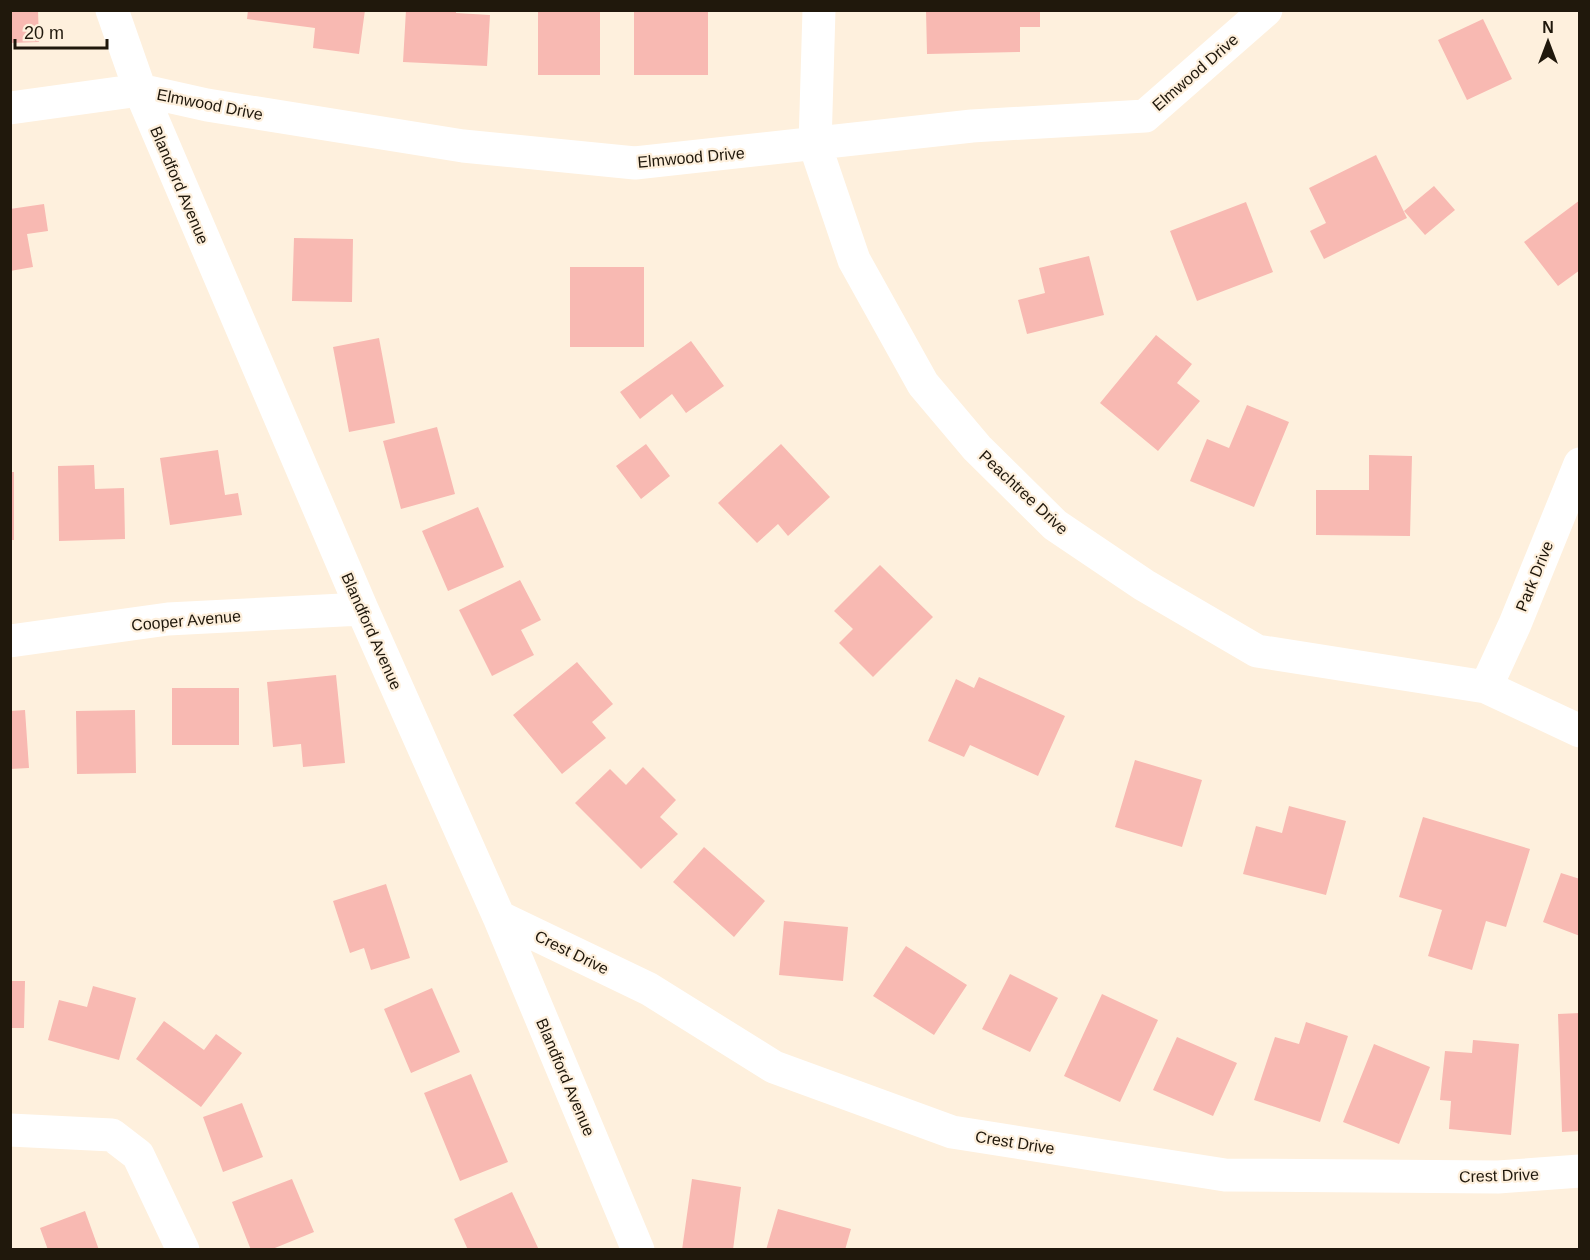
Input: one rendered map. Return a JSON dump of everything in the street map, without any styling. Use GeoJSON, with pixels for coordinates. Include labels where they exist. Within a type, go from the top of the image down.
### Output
{"type":"FeatureCollection","features":[{"type":"Feature","properties":{"kind":"street","name":"Blandford Avenue"},"geometry":{"type":"LineString","coordinates":[[112,10],[140,90],[362,609],[499,917],[638,1250]]}},
{"type":"Feature","properties":{"kind":"street","name":"Peachtree Drive"},"geometry":{"type":"LineString","coordinates":[[819,10],[814,145],[854,260],[923,384],[977,448],[1054,525],[1144,585],[1257,651],[1486,687],[1580,731]]}},
{"type":"Feature","properties":{"kind":"street","name":"Elmwood Drive"},"geometry":{"type":"LineString","coordinates":[[10,108],[140,90],[207,105],[464,146],[635,163],[972,126],[1144,116],[1266,10]]}},
{"type":"Feature","properties":{"kind":"street","name":"Park Drive"},"geometry":{"type":"LineString","coordinates":[[1486,687],[1515,624],[1580,464]]}},
{"type":"Feature","properties":{"kind":"street","name":"Cooper Avenue"},"geometry":{"type":"LineString","coordinates":[[10,641],[168,620],[362,609]]}},
{"type":"Feature","properties":{"kind":"street","name":"Crest Drive"},"geometry":{"type":"LineString","coordinates":[[499,917],[649,989],[774,1067],[952,1132],[1225,1175],[1498,1177],[1580,1171]]}},
{"type":"Feature","properties":{"kind":"street"},"geometry":{"type":"LineString","coordinates":[[10,1130],[112,1135],[138,1155],[183,1250]]}},
{"type":"Feature","properties":{"kind":"building"},"geometry":{"type":"Polygon","coordinates":[[[10,10],[38,10],[39,42],[10,43],[10,10]]]}},
{"type":"Feature","properties":{"kind":"building"},"geometry":{"type":"Polygon","coordinates":[[[248,10],[365,10],[359,54],[313,48],[315,28],[247,19],[248,10]]]}},
{"type":"Feature","properties":{"kind":"building"},"geometry":{"type":"Polygon","coordinates":[[[406,10],[456,10],[456,13],[490,15],[487,66],[403,62],[406,10]]]}},
{"type":"Feature","properties":{"kind":"building"},"geometry":{"type":"Polygon","coordinates":[[[538,10],[600,10],[600,75],[538,75],[538,10]]]}},
{"type":"Feature","properties":{"kind":"building"},"geometry":{"type":"Polygon","coordinates":[[[634,10],[708,10],[708,75],[634,75],[634,10]]]}},
{"type":"Feature","properties":{"kind":"building"},"geometry":{"type":"Polygon","coordinates":[[[926,10],[1040,10],[1040,27],[1020,27],[1020,52],[927,54],[926,10]]]}},
{"type":"Feature","properties":{"kind":"building"},"geometry":{"type":"Polygon","coordinates":[[[1483,19],[1512,79],[1467,100],[1438,40],[1483,19]]]}},
{"type":"Feature","properties":{"kind":"building"},"geometry":{"type":"Polygon","coordinates":[[[1376,155],[1407,218],[1324,259],[1310,231],[1326,223],[1309,188],[1376,155]]]}},
{"type":"Feature","properties":{"kind":"building"},"geometry":{"type":"Polygon","coordinates":[[[1434,186],[1455,210],[1425,235],[1404,211],[1434,186]]]}},
{"type":"Feature","properties":{"kind":"building"},"geometry":{"type":"Polygon","coordinates":[[[1580,200],[1580,270],[1558,286],[1524,242],[1580,200]]]}},
{"type":"Feature","properties":{"kind":"building"},"geometry":{"type":"Polygon","coordinates":[[[1246,202],[1273,272],[1197,301],[1170,231],[1246,202]]]}},
{"type":"Feature","properties":{"kind":"building"},"geometry":{"type":"Polygon","coordinates":[[[44,204],[48,231],[27,234],[33,267],[10,271],[10,209],[44,204]]]}},
{"type":"Feature","properties":{"kind":"building"},"geometry":{"type":"Polygon","coordinates":[[[294,238],[353,239],[352,302],[292,301],[294,238]]]}},
{"type":"Feature","properties":{"kind":"building"},"geometry":{"type":"Polygon","coordinates":[[[1089,256],[1104,315],[1027,334],[1018,300],[1045,293],[1039,268],[1089,256]]]}},
{"type":"Feature","properties":{"kind":"building"},"geometry":{"type":"Polygon","coordinates":[[[570,267],[644,267],[644,347],[570,347],[570,267]]]}},
{"type":"Feature","properties":{"kind":"building"},"geometry":{"type":"Polygon","coordinates":[[[1156,335],[1192,364],[1177,383],[1200,401],[1158,451],[1100,403],[1156,335]]]}},
{"type":"Feature","properties":{"kind":"building"},"geometry":{"type":"Polygon","coordinates":[[[379,338],[395,423],[349,432],[333,347],[379,338]]]}},
{"type":"Feature","properties":{"kind":"building"},"geometry":{"type":"Polygon","coordinates":[[[691,341],[724,386],[686,413],[672,394],[640,419],[620,392],[691,341]]]}},
{"type":"Feature","properties":{"kind":"building"},"geometry":{"type":"Polygon","coordinates":[[[1247,405],[1289,422],[1254,507],[1190,481],[1207,439],[1229,448],[1247,405]]]}},
{"type":"Feature","properties":{"kind":"building"},"geometry":{"type":"Polygon","coordinates":[[[437,427],[455,494],[401,509],[383,441],[437,427]]]}},
{"type":"Feature","properties":{"kind":"building"},"geometry":{"type":"Polygon","coordinates":[[[646,444],[670,476],[641,499],[616,466],[646,444]]]}},
{"type":"Feature","properties":{"kind":"building"},"geometry":{"type":"Polygon","coordinates":[[[781,444],[830,497],[788,536],[778,524],[757,543],[718,503],[781,444]]]}},
{"type":"Feature","properties":{"kind":"building"},"geometry":{"type":"Polygon","coordinates":[[[218,450],[225,495],[238,493],[242,515],[170,525],[160,458],[218,450]]]}},
{"type":"Feature","properties":{"kind":"building"},"geometry":{"type":"Polygon","coordinates":[[[1369,455],[1412,456],[1410,536],[1316,535],[1316,490],[1369,490],[1369,455]]]}},
{"type":"Feature","properties":{"kind":"building"},"geometry":{"type":"Polygon","coordinates":[[[94,465],[95,489],[124,488],[125,539],[59,541],[58,466],[94,465]]]}},
{"type":"Feature","properties":{"kind":"building"},"geometry":{"type":"Polygon","coordinates":[[[10,472],[14,472],[14,540],[10,540],[10,472]]]}},
{"type":"Feature","properties":{"kind":"building"},"geometry":{"type":"Polygon","coordinates":[[[478,507],[504,567],[448,591],[422,531],[478,507]]]}},
{"type":"Feature","properties":{"kind":"building"},"geometry":{"type":"Polygon","coordinates":[[[880,565],[933,617],[873,677],[839,643],[853,629],[834,611],[880,565]]]}},
{"type":"Feature","properties":{"kind":"building"},"geometry":{"type":"Polygon","coordinates":[[[520,580],[541,620],[521,630],[534,655],[492,676],[459,610],[520,580]]]}},
{"type":"Feature","properties":{"kind":"building"},"geometry":{"type":"Polygon","coordinates":[[[577,662],[613,704],[592,722],[606,738],[562,774],[513,715],[577,662]]]}},
{"type":"Feature","properties":{"kind":"building"},"geometry":{"type":"Polygon","coordinates":[[[336,675],[345,763],[303,767],[301,744],[273,747],[267,682],[336,675]]]}},
{"type":"Feature","properties":{"kind":"building"},"geometry":{"type":"Polygon","coordinates":[[[979,677],[1065,716],[1038,776],[970,745],[964,757],[928,741],[956,679],[974,688],[979,677]]]}},
{"type":"Feature","properties":{"kind":"building"},"geometry":{"type":"Polygon","coordinates":[[[172,688],[239,688],[239,745],[172,745],[172,688]]]}},
{"type":"Feature","properties":{"kind":"building"},"geometry":{"type":"Polygon","coordinates":[[[25,710],[29,768],[10,769],[10,711],[25,710]]]}},
{"type":"Feature","properties":{"kind":"building"},"geometry":{"type":"Polygon","coordinates":[[[135,710],[136,773],[77,774],[76,711],[135,710]]]}},
{"type":"Feature","properties":{"kind":"building"},"geometry":{"type":"Polygon","coordinates":[[[1135,760],[1202,780],[1182,847],[1115,827],[1135,760]]]}},
{"type":"Feature","properties":{"kind":"building"},"geometry":{"type":"Polygon","coordinates":[[[643,767],[676,800],[660,817],[678,834],[641,869],[575,803],[610,769],[626,785],[643,767]]]}},
{"type":"Feature","properties":{"kind":"building"},"geometry":{"type":"Polygon","coordinates":[[[1289,806],[1346,821],[1326,895],[1243,874],[1256,826],[1282,833],[1289,806]]]}},
{"type":"Feature","properties":{"kind":"building"},"geometry":{"type":"Polygon","coordinates":[[[1423,817],[1530,849],[1506,927],[1486,921],[1472,970],[1428,956],[1442,910],[1399,897],[1423,817]]]}},
{"type":"Feature","properties":{"kind":"building"},"geometry":{"type":"Polygon","coordinates":[[[704,847],[765,901],[734,937],[673,882],[704,847]]]}},
{"type":"Feature","properties":{"kind":"building"},"geometry":{"type":"Polygon","coordinates":[[[1561,873],[1580,879],[1580,936],[1543,922],[1561,873]]]}},
{"type":"Feature","properties":{"kind":"building"},"geometry":{"type":"Polygon","coordinates":[[[386,884],[410,958],[371,970],[364,948],[350,953],[333,901],[386,884]]]}},
{"type":"Feature","properties":{"kind":"building"},"geometry":{"type":"Polygon","coordinates":[[[784,921],[848,927],[843,981],[779,975],[784,921]]]}},
{"type":"Feature","properties":{"kind":"building"},"geometry":{"type":"Polygon","coordinates":[[[906,946],[967,985],[934,1035],[873,996],[906,946]]]}},
{"type":"Feature","properties":{"kind":"building"},"geometry":{"type":"Polygon","coordinates":[[[1010,974],[1058,998],[1030,1052],[982,1029],[1010,974]]]}},
{"type":"Feature","properties":{"kind":"building"},"geometry":{"type":"Polygon","coordinates":[[[10,981],[25,981],[24,1028],[10,1028],[10,981]]]}},
{"type":"Feature","properties":{"kind":"building"},"geometry":{"type":"Polygon","coordinates":[[[93,986],[136,998],[119,1060],[48,1040],[59,1000],[87,1007],[93,986]]]}},
{"type":"Feature","properties":{"kind":"building"},"geometry":{"type":"Polygon","coordinates":[[[432,988],[460,1052],[411,1073],[384,1009],[432,988]]]}},
{"type":"Feature","properties":{"kind":"building"},"geometry":{"type":"Polygon","coordinates":[[[1102,994],[1158,1020],[1120,1102],[1064,1076],[1102,994]]]}},
{"type":"Feature","properties":{"kind":"building"},"geometry":{"type":"Polygon","coordinates":[[[1580,1013],[1580,1131],[1562,1132],[1558,1014],[1580,1013]]]}},
{"type":"Feature","properties":{"kind":"building"},"geometry":{"type":"Polygon","coordinates":[[[164,1021],[204,1050],[216,1034],[242,1053],[201,1107],[136,1059],[164,1021]]]}},
{"type":"Feature","properties":{"kind":"building"},"geometry":{"type":"Polygon","coordinates":[[[1306,1022],[1348,1036],[1320,1122],[1254,1100],[1275,1037],[1299,1044],[1306,1022]]]}},
{"type":"Feature","properties":{"kind":"building"},"geometry":{"type":"Polygon","coordinates":[[[1177,1037],[1237,1063],[1213,1116],[1153,1090],[1177,1037]]]}},
{"type":"Feature","properties":{"kind":"building"},"geometry":{"type":"Polygon","coordinates":[[[1473,1040],[1519,1044],[1511,1135],[1449,1129],[1451,1101],[1440,1100],[1445,1051],[1472,1053],[1473,1040]]]}},
{"type":"Feature","properties":{"kind":"building"},"geometry":{"type":"Polygon","coordinates":[[[1374,1044],[1430,1067],[1399,1144],[1343,1122],[1374,1044]]]}},
{"type":"Feature","properties":{"kind":"building"},"geometry":{"type":"Polygon","coordinates":[[[471,1074],[508,1162],[460,1181],[424,1093],[471,1074]]]}},
{"type":"Feature","properties":{"kind":"building"},"geometry":{"type":"Polygon","coordinates":[[[242,1103],[263,1157],[223,1172],[203,1117],[242,1103]]]}},
{"type":"Feature","properties":{"kind":"building"},"geometry":{"type":"Polygon","coordinates":[[[292,1179],[314,1232],[270,1250],[251,1250],[232,1202],[292,1179]]]}},
{"type":"Feature","properties":{"kind":"building"},"geometry":{"type":"Polygon","coordinates":[[[692,1179],[741,1187],[733,1250],[682,1250],[692,1179]]]}},
{"type":"Feature","properties":{"kind":"building"},"geometry":{"type":"Polygon","coordinates":[[[512,1192],[539,1250],[468,1250],[454,1219],[512,1192]]]}},
{"type":"Feature","properties":{"kind":"building"},"geometry":{"type":"Polygon","coordinates":[[[778,1209],[851,1229],[845,1250],[766,1250],[778,1209]]]}},
{"type":"Feature","properties":{"kind":"building"},"geometry":{"type":"Polygon","coordinates":[[[85,1211],[99,1250],[48,1250],[40,1228],[85,1211]]]}}]}
